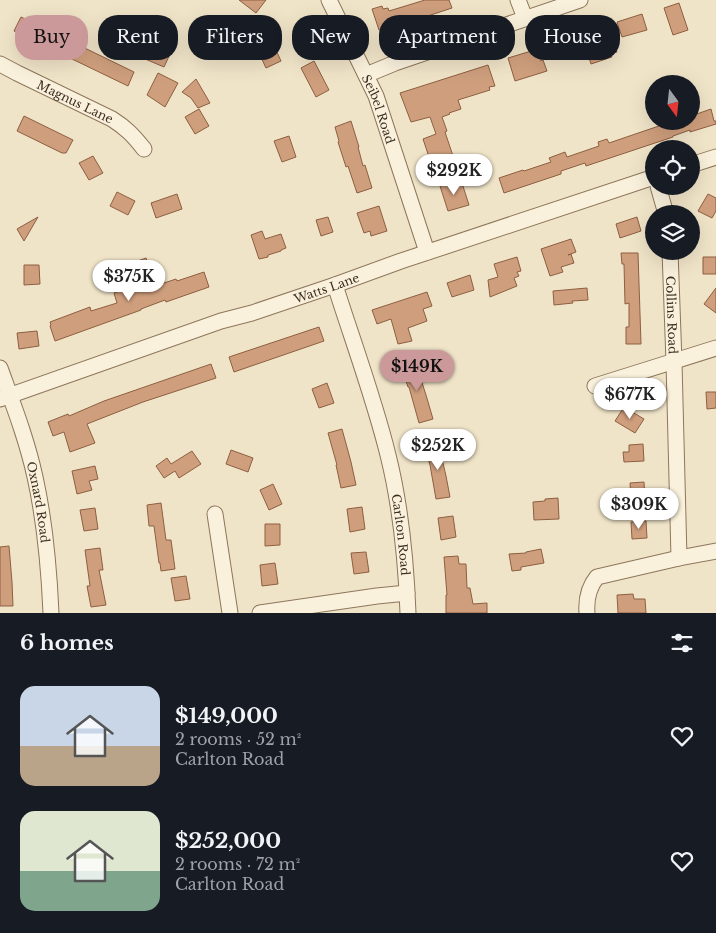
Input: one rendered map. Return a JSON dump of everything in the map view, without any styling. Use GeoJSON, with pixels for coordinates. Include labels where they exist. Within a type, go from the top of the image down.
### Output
{"type":"FeatureCollection","features":[{"type":"Feature","properties":{"kind":"street","name":"Seibel Road"},"geometry":{"type":"LineString","coordinates":[[329,0],[376,96],[427,252]]}},
{"type":"Feature","properties":{"kind":"street"},"geometry":{"type":"LineString","coordinates":[[366,75],[395,63],[525,18],[518,0]]}},
{"type":"Feature","properties":{"kind":"street"},"geometry":{"type":"LineString","coordinates":[[534,15],[580,0]]}},
{"type":"Feature","properties":{"kind":"street","name":"Magnus Lane"},"geometry":{"type":"LineString","coordinates":[[0,64],[112,119],[131,132],[144,149]]}},
{"type":"Feature","properties":{"kind":"street"},"geometry":{"type":"LineString","coordinates":[[700,162],[716,156]]}},
{"type":"Feature","properties":{"kind":"street","name":"Watts Lane"},"geometry":{"type":"LineString","coordinates":[[5,397],[221,321],[252,313],[427,252],[645,180]]}},
{"type":"Feature","properties":{"kind":"street","name":"Collins Road"},"geometry":{"type":"LineString","coordinates":[[670,260],[679,558]]}},
{"type":"Feature","properties":{"kind":"street","name":"Carlton Road"},"geometry":{"type":"LineString","coordinates":[[335,285],[388,455],[404,546],[408,613]]}},
{"type":"Feature","properties":{"kind":"street"},"geometry":{"type":"LineString","coordinates":[[595,386],[716,348]]}},
{"type":"Feature","properties":{"kind":"street","name":"Oxnard Road"},"geometry":{"type":"LineString","coordinates":[[0,368],[5,397],[19,421],[36,485],[46,542],[51,613]]}},
{"type":"Feature","properties":{"kind":"street"},"geometry":{"type":"LineString","coordinates":[[215,514],[230,613]]}},
{"type":"Feature","properties":{"kind":"street"},"geometry":{"type":"LineString","coordinates":[[587,613],[586,600],[597,577],[716,551]]}},
{"type":"Feature","properties":{"kind":"street"},"geometry":{"type":"LineString","coordinates":[[260,613],[407,593]]}},
{"type":"Feature","properties":{"kind":"building"},"geometry":{"type":"Polygon","coordinates":[[[239,0],[266,0],[256,13],[239,0]]]}},
{"type":"Feature","properties":{"kind":"building"},"geometry":{"type":"Polygon","coordinates":[[[425,0],[449,0],[452,8],[431,15],[379,15],[379,30],[372,9],[382,6],[383,9],[388,8],[389,11],[425,0]]]}},
{"type":"Feature","properties":{"kind":"building"},"geometry":{"type":"Polygon","coordinates":[[[679,3],[688,30],[673,35],[664,8],[679,3]]]}},
{"type":"Feature","properties":{"kind":"building"},"geometry":{"type":"Polygon","coordinates":[[[642,14],[647,30],[622,37],[620,21],[642,14]]]}},
{"type":"Feature","properties":{"kind":"building"},"geometry":{"type":"Polygon","coordinates":[[[88,50],[98,54],[98,60],[109,60],[134,72],[128,86],[74,60],[88,60],[88,50]]]}},
{"type":"Feature","properties":{"kind":"building"},"geometry":{"type":"Polygon","coordinates":[[[525,53],[525,60],[543,60],[547,71],[515,81],[509,60],[515,60],[515,56],[525,53]]]}},
{"type":"Feature","properties":{"kind":"building"},"geometry":{"type":"Polygon","coordinates":[[[147,60],[167,60],[164,67],[147,60]]]}},
{"type":"Feature","properties":{"kind":"building"},"geometry":{"type":"Polygon","coordinates":[[[262,60],[281,60],[281,61],[266,68],[262,60]]]}},
{"type":"Feature","properties":{"kind":"building"},"geometry":{"type":"Polygon","coordinates":[[[590,60],[603,60],[591,64],[590,60]]]}},
{"type":"Feature","properties":{"kind":"building"},"geometry":{"type":"Polygon","coordinates":[[[314,61],[329,90],[316,97],[301,68],[314,61]]]}},
{"type":"Feature","properties":{"kind":"building"},"geometry":{"type":"Polygon","coordinates":[[[488,65],[495,86],[489,87],[490,90],[458,100],[461,109],[442,117],[453,156],[431,163],[423,139],[436,134],[430,117],[411,122],[400,93],[488,65]]]}},
{"type":"Feature","properties":{"kind":"building"},"geometry":{"type":"Polygon","coordinates":[[[158,73],[178,83],[165,107],[147,95],[158,73]]]}},
{"type":"Feature","properties":{"kind":"building"},"geometry":{"type":"Polygon","coordinates":[[[196,79],[210,103],[198,108],[191,98],[182,92],[196,79]]]}},
{"type":"Feature","properties":{"kind":"building"},"geometry":{"type":"Polygon","coordinates":[[[199,109],[209,126],[195,134],[185,117],[199,109]]]}},
{"type":"Feature","properties":{"kind":"building"},"geometry":{"type":"Polygon","coordinates":[[[711,109],[716,124],[700,129],[700,113],[711,109]]]}},
{"type":"Feature","properties":{"kind":"building"},"geometry":{"type":"Polygon","coordinates":[[[24,116],[73,140],[66,153],[62,153],[17,131],[24,116]]]}},
{"type":"Feature","properties":{"kind":"building"},"geometry":{"type":"Polygon","coordinates":[[[351,121],[363,166],[365,165],[372,188],[357,193],[348,166],[346,167],[335,127],[351,121]]]}},
{"type":"Feature","properties":{"kind":"building"},"geometry":{"type":"Polygon","coordinates":[[[647,130],[690,130],[664,140],[645,140],[645,146],[586,166],[585,163],[561,171],[561,174],[504,193],[499,178],[551,162],[549,158],[565,152],[567,157],[599,146],[598,142],[607,139],[609,143],[647,130]]]}},
{"type":"Feature","properties":{"kind":"building"},"geometry":{"type":"Polygon","coordinates":[[[289,136],[296,157],[282,162],[274,141],[289,136]]]}},
{"type":"Feature","properties":{"kind":"building"},"geometry":{"type":"Polygon","coordinates":[[[93,156],[103,173],[89,180],[79,163],[93,156]]]}},
{"type":"Feature","properties":{"kind":"building"},"geometry":{"type":"Polygon","coordinates":[[[461,180],[469,205],[448,211],[440,186],[461,180]]]}},
{"type":"Feature","properties":{"kind":"building"},"geometry":{"type":"Polygon","coordinates":[[[117,192],[135,201],[128,215],[110,206],[117,192]]]}},
{"type":"Feature","properties":{"kind":"building"},"geometry":{"type":"Polygon","coordinates":[[[177,194],[182,209],[156,218],[151,203],[177,194]]]}},
{"type":"Feature","properties":{"kind":"building"},"geometry":{"type":"Polygon","coordinates":[[[708,194],[716,198],[716,211],[712,218],[700,212],[700,208],[708,194]]]}},
{"type":"Feature","properties":{"kind":"building"},"geometry":{"type":"Polygon","coordinates":[[[379,206],[387,231],[371,236],[370,231],[364,233],[357,213],[379,206]]]}},
{"type":"Feature","properties":{"kind":"building"},"geometry":{"type":"Polygon","coordinates":[[[38,217],[24,241],[17,229],[38,217]]]}},
{"type":"Feature","properties":{"kind":"building"},"geometry":{"type":"Polygon","coordinates":[[[328,217],[333,232],[321,236],[316,220],[328,217]]]}},
{"type":"Feature","properties":{"kind":"building"},"geometry":{"type":"Polygon","coordinates":[[[637,217],[641,231],[620,238],[616,224],[637,217]]]}},
{"type":"Feature","properties":{"kind":"building"},"geometry":{"type":"Polygon","coordinates":[[[262,231],[265,239],[281,234],[286,248],[268,255],[268,257],[259,259],[251,235],[262,231]]]}},
{"type":"Feature","properties":{"kind":"building"},"geometry":{"type":"Polygon","coordinates":[[[571,239],[576,252],[568,255],[571,254],[574,263],[561,267],[563,272],[550,276],[541,249],[571,239]]]}},
{"type":"Feature","properties":{"kind":"building"},"geometry":{"type":"Polygon","coordinates":[[[621,253],[638,253],[641,344],[626,344],[626,327],[629,327],[629,303],[625,304],[624,264],[622,264],[621,253]]]}},
{"type":"Feature","properties":{"kind":"building"},"geometry":{"type":"Polygon","coordinates":[[[517,257],[521,271],[517,272],[519,276],[514,278],[517,286],[490,297],[488,280],[498,277],[494,264],[517,257]]]}},
{"type":"Feature","properties":{"kind":"building"},"geometry":{"type":"Polygon","coordinates":[[[703,257],[716,257],[716,274],[703,274],[703,257]]]}},
{"type":"Feature","properties":{"kind":"building"},"geometry":{"type":"Polygon","coordinates":[[[146,258],[155,282],[159,280],[161,284],[176,279],[177,281],[204,272],[209,287],[166,302],[165,300],[55,341],[50,322],[90,307],[91,311],[117,303],[114,293],[142,283],[135,262],[146,258]]]}},
{"type":"Feature","properties":{"kind":"building"},"geometry":{"type":"Polygon","coordinates":[[[24,265],[39,265],[40,284],[24,285],[24,265]]]}},
{"type":"Feature","properties":{"kind":"building"},"geometry":{"type":"Polygon","coordinates":[[[470,275],[474,290],[452,297],[447,283],[470,275]]]}},
{"type":"Feature","properties":{"kind":"building"},"geometry":{"type":"Polygon","coordinates":[[[587,288],[588,300],[554,305],[553,291],[587,288]]]}},
{"type":"Feature","properties":{"kind":"building"},"geometry":{"type":"Polygon","coordinates":[[[716,288],[716,313],[704,304],[716,288]]]}},
{"type":"Feature","properties":{"kind":"building"},"geometry":{"type":"Polygon","coordinates":[[[427,292],[432,306],[423,309],[427,321],[408,328],[412,341],[398,344],[391,319],[377,324],[372,310],[427,292]]]}},
{"type":"Feature","properties":{"kind":"building"},"geometry":{"type":"Polygon","coordinates":[[[319,327],[324,341],[234,372],[229,357],[319,327]]]}},
{"type":"Feature","properties":{"kind":"building"},"geometry":{"type":"Polygon","coordinates":[[[37,331],[39,346],[19,349],[17,333],[37,331]]]}},
{"type":"Feature","properties":{"kind":"building"},"geometry":{"type":"Polygon","coordinates":[[[415,361],[433,419],[419,423],[401,366],[415,361]]]}},
{"type":"Feature","properties":{"kind":"building"},"geometry":{"type":"Polygon","coordinates":[[[211,364],[216,378],[143,402],[87,424],[95,443],[70,452],[64,432],[53,436],[48,422],[211,364]]]}},
{"type":"Feature","properties":{"kind":"building"},"geometry":{"type":"Polygon","coordinates":[[[327,383],[334,403],[319,408],[312,389],[327,383]]]}},
{"type":"Feature","properties":{"kind":"building"},"geometry":{"type":"Polygon","coordinates":[[[706,392],[716,392],[716,408],[707,409],[706,392]]]}},
{"type":"Feature","properties":{"kind":"building"},"geometry":{"type":"Polygon","coordinates":[[[624,407],[644,419],[635,433],[615,421],[624,407]]]}},
{"type":"Feature","properties":{"kind":"building"},"geometry":{"type":"Polygon","coordinates":[[[342,429],[356,485],[341,488],[328,433],[342,429]]]}},
{"type":"Feature","properties":{"kind":"building"},"geometry":{"type":"Polygon","coordinates":[[[438,442],[450,497],[436,499],[430,465],[424,446],[438,442]]]}},
{"type":"Feature","properties":{"kind":"building"},"geometry":{"type":"Polygon","coordinates":[[[643,444],[644,461],[624,462],[623,452],[629,452],[629,445],[643,444]]]}},
{"type":"Feature","properties":{"kind":"building"},"geometry":{"type":"Polygon","coordinates":[[[231,450],[253,458],[248,472],[226,464],[231,450]]]}},
{"type":"Feature","properties":{"kind":"building"},"geometry":{"type":"Polygon","coordinates":[[[192,451],[201,464],[179,478],[175,471],[164,478],[156,466],[167,458],[171,464],[192,451]]]}},
{"type":"Feature","properties":{"kind":"building"},"geometry":{"type":"Polygon","coordinates":[[[95,466],[98,479],[89,481],[92,490],[77,494],[72,471],[95,466]]]}},
{"type":"Feature","properties":{"kind":"building"},"geometry":{"type":"Polygon","coordinates":[[[644,482],[645,499],[631,499],[630,483],[644,482]]]}},
{"type":"Feature","properties":{"kind":"building"},"geometry":{"type":"Polygon","coordinates":[[[273,484],[282,504],[269,510],[260,490],[273,484]]]}},
{"type":"Feature","properties":{"kind":"building"},"geometry":{"type":"Polygon","coordinates":[[[558,498],[559,519],[534,520],[533,502],[558,498]]]}},
{"type":"Feature","properties":{"kind":"building"},"geometry":{"type":"Polygon","coordinates":[[[161,503],[166,540],[171,540],[175,569],[161,571],[154,526],[149,526],[147,505],[161,503]]]}},
{"type":"Feature","properties":{"kind":"building"},"geometry":{"type":"Polygon","coordinates":[[[362,507],[365,529],[350,532],[347,509],[362,507]]]}},
{"type":"Feature","properties":{"kind":"building"},"geometry":{"type":"Polygon","coordinates":[[[95,508],[98,529],[84,531],[80,510],[95,508]]]}},
{"type":"Feature","properties":{"kind":"building"},"geometry":{"type":"Polygon","coordinates":[[[453,516],[456,537],[441,540],[438,518],[453,516]]]}},
{"type":"Feature","properties":{"kind":"building"},"geometry":{"type":"Polygon","coordinates":[[[646,521],[647,538],[632,539],[631,522],[646,521]]]}},
{"type":"Feature","properties":{"kind":"building"},"geometry":{"type":"Polygon","coordinates":[[[265,524],[280,524],[280,545],[265,546],[265,524]]]}},
{"type":"Feature","properties":{"kind":"building"},"geometry":{"type":"Polygon","coordinates":[[[9,546],[13,606],[0,606],[0,547],[9,546]]]}},
{"type":"Feature","properties":{"kind":"building"},"geometry":{"type":"Polygon","coordinates":[[[100,548],[103,570],[99,570],[106,605],[91,607],[87,586],[90,586],[85,550],[100,548]]]}},
{"type":"Feature","properties":{"kind":"building"},"geometry":{"type":"Polygon","coordinates":[[[541,549],[544,563],[521,567],[521,570],[512,571],[509,554],[526,553],[541,549]]]}},
{"type":"Feature","properties":{"kind":"building"},"geometry":{"type":"Polygon","coordinates":[[[366,552],[369,572],[354,574],[351,553],[366,552]]]}},
{"type":"Feature","properties":{"kind":"building"},"geometry":{"type":"Polygon","coordinates":[[[458,556],[459,564],[466,564],[467,588],[470,588],[473,604],[487,603],[487,613],[446,613],[447,595],[444,557],[458,556]]]}},
{"type":"Feature","properties":{"kind":"building"},"geometry":{"type":"Polygon","coordinates":[[[275,563],[278,584],[262,586],[260,565],[275,563]]]}},
{"type":"Feature","properties":{"kind":"building"},"geometry":{"type":"Polygon","coordinates":[[[186,576],[190,599],[175,601],[171,578],[186,576]]]}},
{"type":"Feature","properties":{"kind":"building"},"geometry":{"type":"Polygon","coordinates":[[[633,594],[634,599],[645,599],[646,613],[618,613],[617,595],[633,594]]]}}]}
